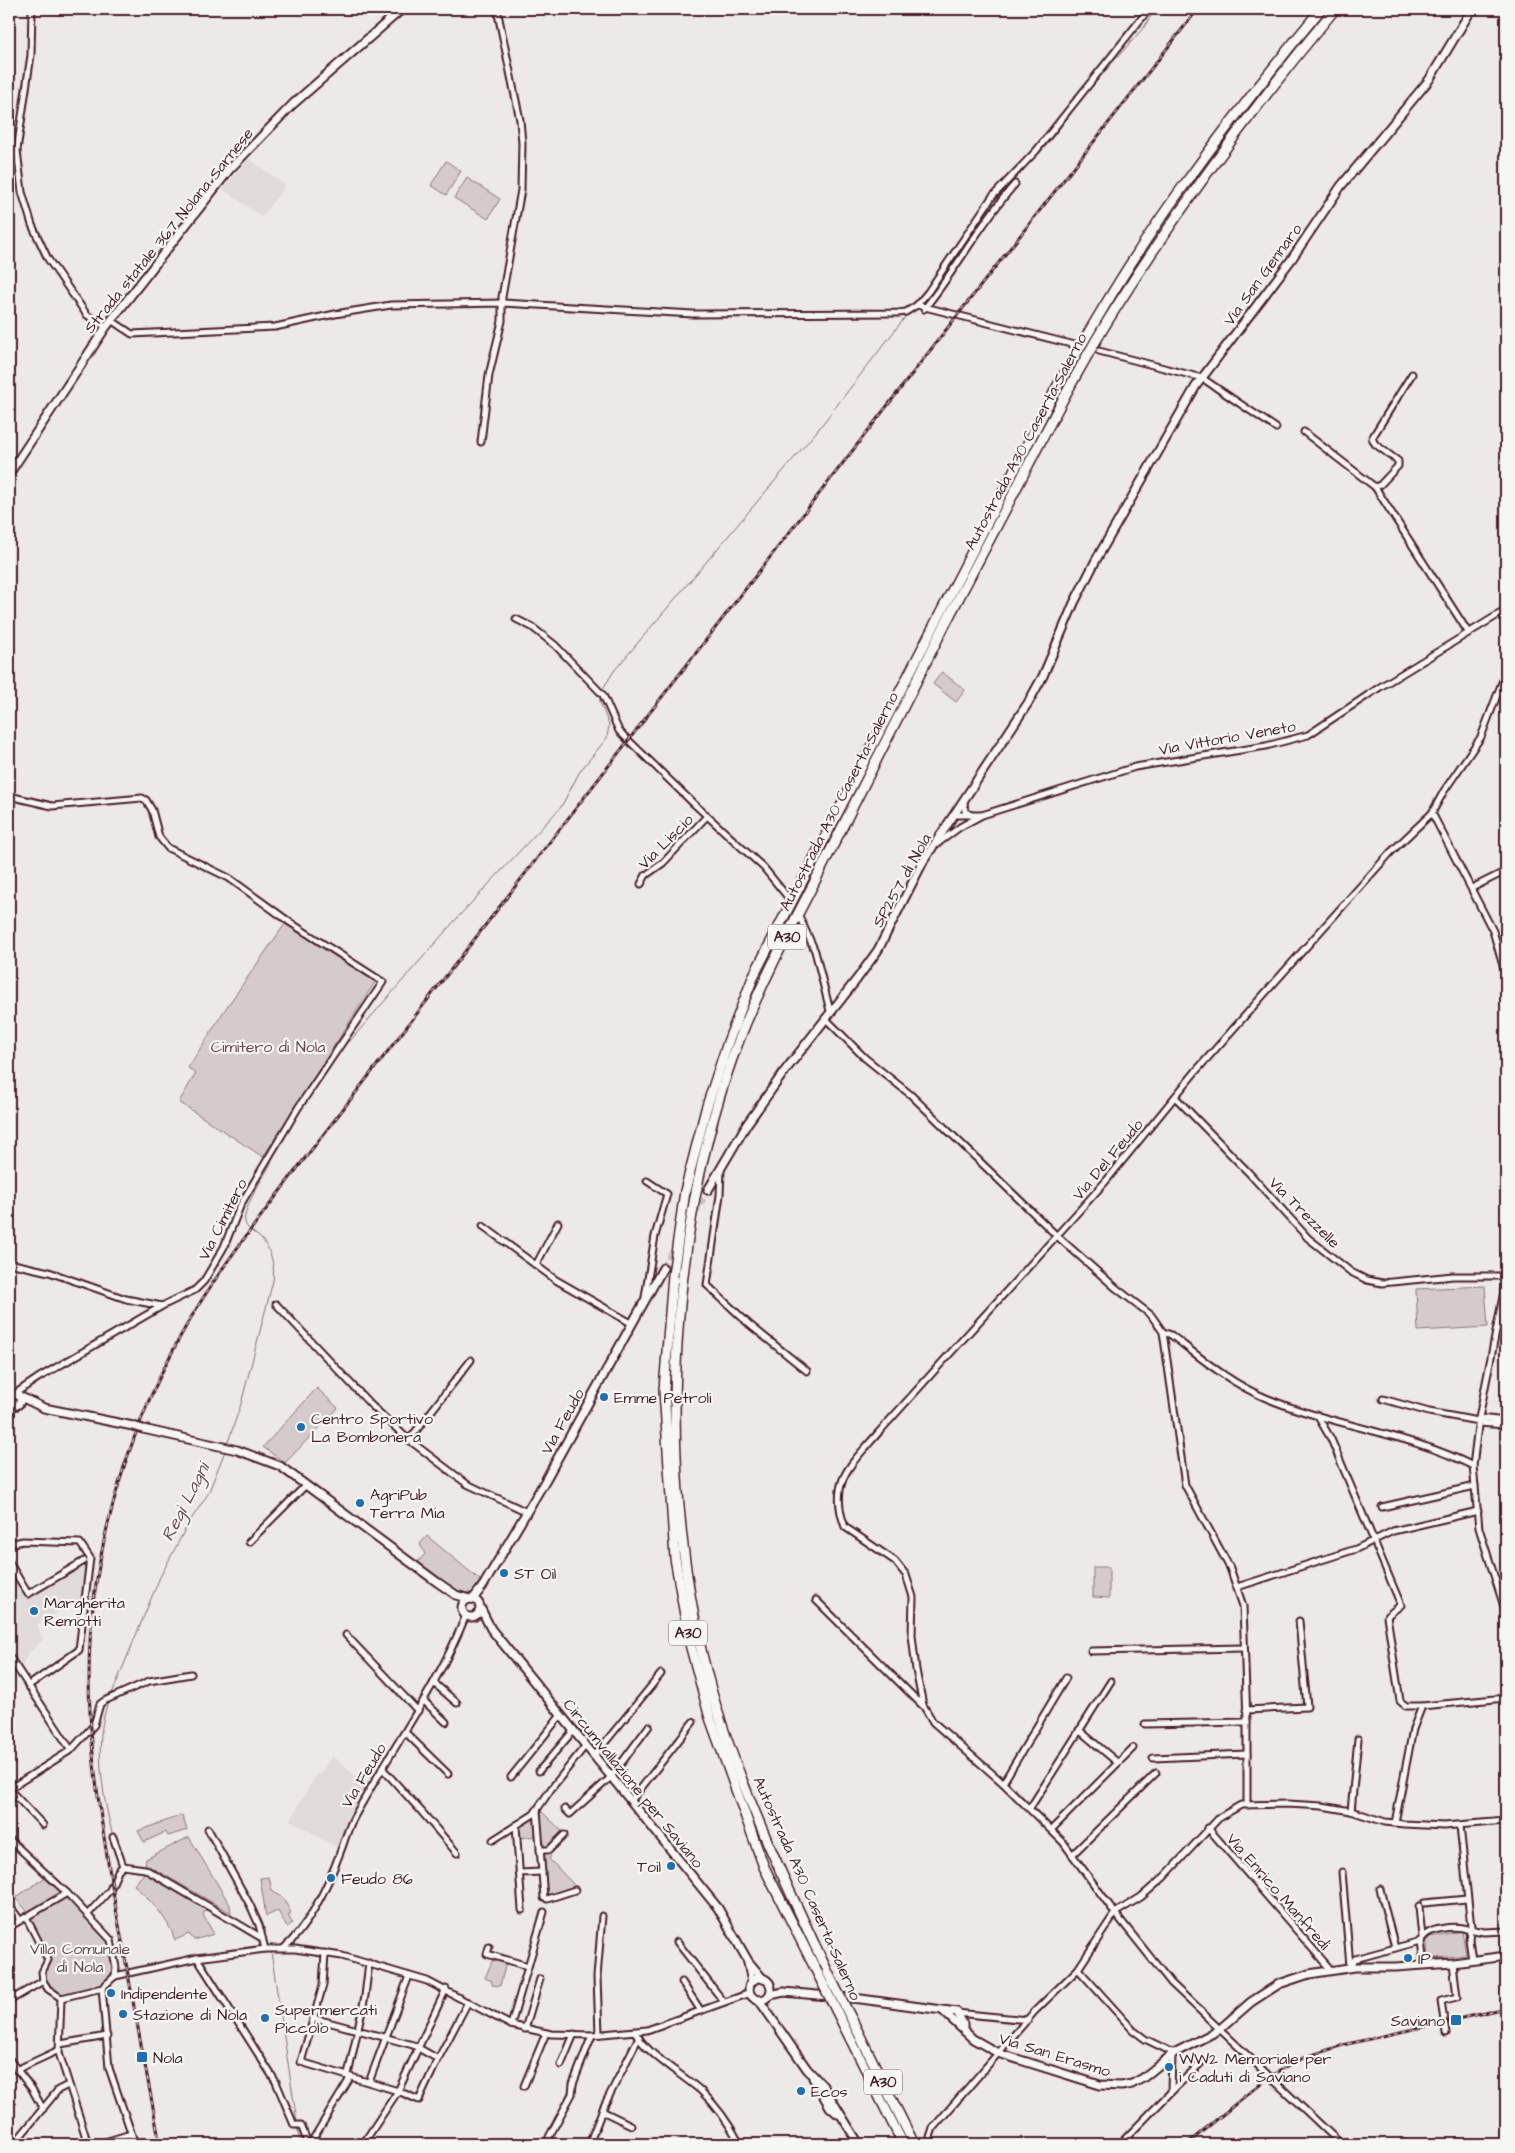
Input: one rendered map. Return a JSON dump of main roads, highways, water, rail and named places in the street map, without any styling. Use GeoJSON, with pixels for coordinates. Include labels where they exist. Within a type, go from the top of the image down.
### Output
{"type":"FeatureCollection","features":[{"type":"Feature","properties":{"kind":"highway","name":"Autostrada A30 Caserta-Salerno"},"geometry":{"type":"LineString","coordinates":[[903,2144],[764,1867],[710,1718],[690,1644],[675,1558],[664,1390],[672,1275],[685,1191],[697,1142],[728,1042],[754,975],[1057,387],[1104,306],[1181,189],[1265,76],[1321,9]]}},
{"type":"Feature","properties":{"kind":"highway","name":"Autostrada A30 Caserta-Salerno"},"geometry":{"type":"LineString","coordinates":[[914,2144],[828,1973],[771,1851],[718,1712],[700,1643],[684,1556],[676,1472],[676,1390],[682,1275],[704,1156],[738,1044],[764,981],[934,646],[1067,391],[1114,310],[1190,194],[1274,83],[1335,9]]}},
{"type":"Feature","properties":{"kind":"main road","name":"Strada statale 367 Nolana Sarnese"},"geometry":{"type":"LineString","coordinates":[[9,474],[111,320],[224,177],[260,136],[315,83],[402,9]]}},
{"type":"Feature","properties":{"kind":"main road","name":"Via San Gennaro"},"geometry":{"type":"LineString","coordinates":[[1092,568],[1202,378],[1291,260],[1341,186],[1429,80],[1472,9]]}},
{"type":"Feature","properties":{"kind":"main road","name":"SP257 di Nola"},"geometry":{"type":"LineString","coordinates":[[708,1190],[747,1124],[830,1011],[878,950],[910,885],[933,846],[956,815],[1040,683],[1074,603],[1092,568]]}},
{"type":"Feature","properties":{"kind":"main road","name":"Via Feudo"},"geometry":{"type":"LineString","coordinates":[[475,1602],[663,1268]]}},
{"type":"Feature","properties":{"kind":"main road"},"geometry":{"type":"LineString","coordinates":[[44,1408],[13,1396],[10,1401],[13,1406],[44,1408],[221,1446],[280,1466],[437,1582],[456,1595],[475,1602],[479,1612],[467,1613],[465,1602],[475,1602]]}},
{"type":"Feature","properties":{"kind":"main road","name":"Circumvallazione per Saviano"},"geometry":{"type":"LineString","coordinates":[[437,1582],[467,1613],[491,1629]]}},
{"type":"Feature","properties":{"kind":"main road","name":"Circumvallazione per Saviano"},"geometry":{"type":"LineString","coordinates":[[475,1602],[491,1629],[718,1908],[748,1962],[763,1979]]}},
{"type":"Feature","properties":{"kind":"main road","name":"Via San Erasmo"},"geometry":{"type":"LineString","coordinates":[[943,2011],[973,2038],[998,2053],[1100,2085],[1121,2086],[1132,2084],[1143,2078],[1173,2054],[1219,2030],[1251,2002],[1279,1984],[1309,1974],[1353,1967],[1453,1963],[1506,1956]]}},
{"type":"Feature","properties":{"kind":"main road","name":"Circumvallazione per Saviano"},"geometry":{"type":"LineString","coordinates":[[748,1962],[752,1982]]}},
{"type":"Feature","properties":{"kind":"main road"},"geometry":{"type":"LineString","coordinates":[[784,1992],[763,1979],[757,1979],[752,1982],[750,1993],[753,1998],[759,2000],[809,2071],[823,2086],[859,2144]]}},
{"type":"Feature","properties":{"kind":"main road"},"geometry":{"type":"LineString","coordinates":[[770,1985],[769,1996],[776,2024]]}},
{"type":"Feature","properties":{"kind":"main road"},"geometry":{"type":"LineString","coordinates":[[759,2000],[784,1992],[849,1998],[943,2011]]}},
{"type":"Feature","properties":{"kind":"main road","name":"Via San Erasmo"},"geometry":{"type":"LineString","coordinates":[[943,2011],[957,2012],[963,2027]]}},
{"type":"Feature","properties":{"kind":"waterway"},"geometry":{"type":"LineString","coordinates":[[981,217],[1046,146],[1091,87],[1145,26],[1155,9]]}},
{"type":"Feature","properties":{"kind":"waterway"},"geometry":{"type":"LineString","coordinates":[[922,304],[938,287],[972,231]]}},
{"type":"Feature","properties":{"kind":"waterway"},"geometry":{"type":"LineString","coordinates":[[602,690],[614,671],[817,431],[906,316]]}},
{"type":"Feature","properties":{"kind":"waterway"},"geometry":{"type":"LineString","coordinates":[[349,1042],[458,917],[561,807],[580,771],[607,738],[609,725],[600,702],[600,696]]}},
{"type":"Feature","properties":{"kind":"waterway","name":"Regi Lagni"},"geometry":{"type":"LineString","coordinates":[[227,1445],[241,1404],[273,1281],[273,1263],[269,1251],[262,1240],[248,1228],[245,1222],[250,1200],[272,1162]]}},
{"type":"Feature","properties":{"kind":"waterway","name":"Regi Lagni"},"geometry":{"type":"LineString","coordinates":[[111,1696],[160,1577],[188,1524],[208,1494],[225,1451]]}},
{"type":"Feature","properties":{"kind":"waterway","name":"Regi Lagni"},"geometry":{"type":"LineString","coordinates":[[109,1700],[104,1715],[100,1749],[102,1783],[112,1832]]}},
{"type":"Feature","properties":{"kind":"waterway"},"geometry":{"type":"LineString","coordinates":[[271,1952],[297,2122]]}},
{"type":"Feature","properties":{"kind":"waterway"},"geometry":{"type":"LineString","coordinates":[[297,2126],[300,2144]]}},
{"type":"Feature","properties":{"kind":"tunnel"},"geometry":{"type":"LineString","coordinates":[[786,895],[799,916]]}},
{"type":"Feature","properties":{"kind":"tunnel"},"geometry":{"type":"LineString","coordinates":[[663,1268],[708,1190]]}},
{"type":"Feature","properties":{"kind":"railway"},"geometry":{"type":"LineString","coordinates":[[160,2144],[121,1938],[97,1793],[90,1715],[89,1676],[94,1598],[106,1530],[125,1464],[164,1367],[207,1292],[299,1166],[949,326],[1198,9]]}},
{"type":"Feature","properties":{"kind":"railway"},"geometry":{"type":"LineString","coordinates":[[1187,2144],[1267,2078],[1303,2058],[1343,2045],[1506,2008]]}},
{"type":"Feature","properties":{"kind":"place","name":"Emme Petroli"},"geometry":{"type":"Point","coordinates":[604,1397]}},
{"type":"Feature","properties":{"kind":"place","name":"Centro Sportivo La Bombonera"},"geometry":{"type":"Point","coordinates":[301,1427]}},
{"type":"Feature","properties":{"kind":"place","name":"AgriPub Terra Mia"},"geometry":{"type":"Point","coordinates":[360,1503]}},
{"type":"Feature","properties":{"kind":"place","name":"ST Oil"},"geometry":{"type":"Point","coordinates":[504,1573]}},
{"type":"Feature","properties":{"kind":"place","name":"Margherita Remotti"},"geometry":{"type":"Point","coordinates":[34,1611]}},
{"type":"Feature","properties":{"kind":"place","name":"Toil"},"geometry":{"type":"Point","coordinates":[671,1866]}},
{"type":"Feature","properties":{"kind":"place","name":"Feudo 86"},"geometry":{"type":"Point","coordinates":[331,1878]}},
{"type":"Feature","properties":{"kind":"place","name":"IP"},"geometry":{"type":"Point","coordinates":[1408,1958]}},
{"type":"Feature","properties":{"kind":"place","name":"Indipendente"},"geometry":{"type":"Point","coordinates":[111,1993]}},
{"type":"Feature","properties":{"kind":"place","name":"Stazione di Nola"},"geometry":{"type":"Point","coordinates":[123,2014]}},
{"type":"Feature","properties":{"kind":"place","name":"Supermercati Piccolo"},"geometry":{"type":"Point","coordinates":[265,2018]}},
{"type":"Feature","properties":{"kind":"place","name":"Saviano"},"geometry":{"type":"Point","coordinates":[1456,2020]}},
{"type":"Feature","properties":{"kind":"place","name":"Nola"},"geometry":{"type":"Point","coordinates":[142,2057]}},
{"type":"Feature","properties":{"kind":"place","name":"WW2 Memoriale per i Caduti di Saviano"},"geometry":{"type":"Point","coordinates":[1169,2067]}},
{"type":"Feature","properties":{"kind":"place","name":"Ecos"},"geometry":{"type":"Point","coordinates":[801,2091]}},
{"type":"Feature","properties":{"kind":"park label","name":"Cimitero di Nola"},"geometry":{"type":"Point","coordinates":[268,1046]}},
{"type":"Feature","properties":{"kind":"park label","name":"Villa Comunale di Nola"},"geometry":{"type":"Point","coordinates":[80,1957]}}]}
